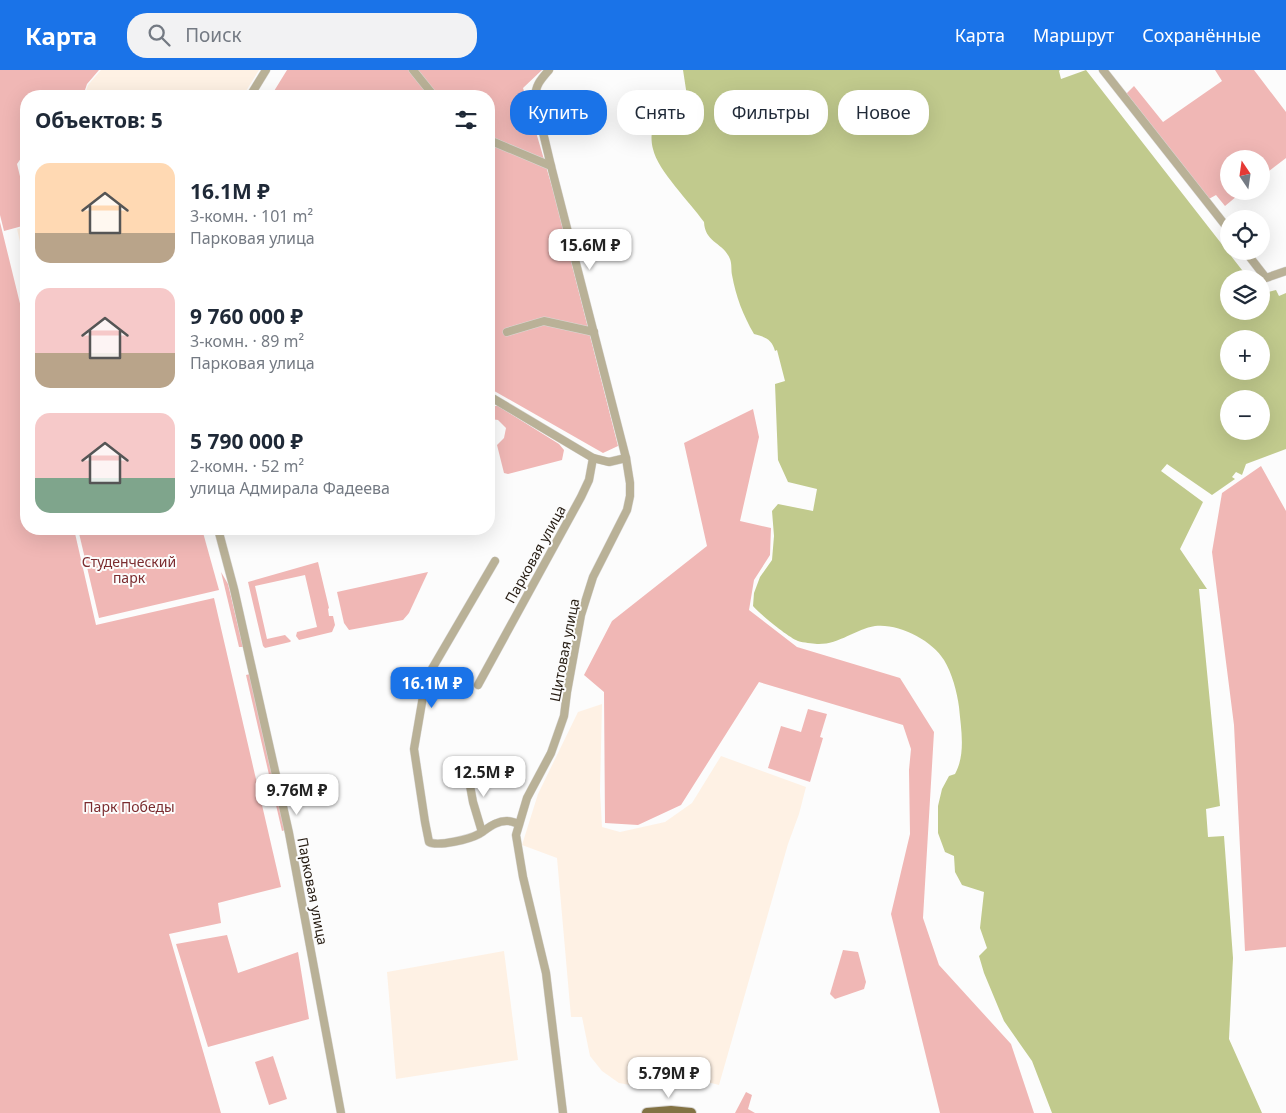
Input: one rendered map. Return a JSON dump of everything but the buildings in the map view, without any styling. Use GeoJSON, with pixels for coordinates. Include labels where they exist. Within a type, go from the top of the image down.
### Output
{"type":"FeatureCollection","features":[{"type":"Feature","properties":{"kind":"main road"},"geometry":{"type":"LineString","coordinates":[[647,1113],[672,1111],[692,1113]]}},
{"type":"Feature","properties":{"kind":"street"},"geometry":{"type":"LineString","coordinates":[[254,90],[266,70]]}},
{"type":"Feature","properties":{"kind":"street"},"geometry":{"type":"LineString","coordinates":[[414,70],[429,90]]}},
{"type":"Feature","properties":{"kind":"street"},"geometry":{"type":"LineString","coordinates":[[1103,70],[1220,219]]}},
{"type":"Feature","properties":{"kind":"street","name":"Щитовая улица"},"geometry":{"type":"LineString","coordinates":[[543,72],[535,89],[535,99],[626,458],[630,482],[627,510],[593,577],[581,616],[564,716],[551,753],[527,798],[516,835],[523,877],[546,973],[563,1113]]}},
{"type":"Feature","properties":{"kind":"street"},"geometry":{"type":"LineString","coordinates":[[495,143],[551,166]]}},
{"type":"Feature","properties":{"kind":"street"},"geometry":{"type":"LineString","coordinates":[[1252,260],[1266,278],[1286,271]]}},
{"type":"Feature","properties":{"kind":"street"},"geometry":{"type":"LineString","coordinates":[[506,332],[544,321],[594,332]]}},
{"type":"Feature","properties":{"kind":"street"},"geometry":{"type":"LineString","coordinates":[[495,400],[593,458],[609,462],[626,458]]}},
{"type":"Feature","properties":{"kind":"street","name":"Парковая улица"},"geometry":{"type":"LineString","coordinates":[[478,685],[589,480],[593,458]]}},
{"type":"Feature","properties":{"kind":"street","name":"Парковая улица"},"geometry":{"type":"LineString","coordinates":[[220,535],[234,589],[289,833],[341,1113]]}},
{"type":"Feature","properties":{"kind":"street"},"geometry":{"type":"LineString","coordinates":[[495,561],[426,678],[414,749],[429,842],[436,844],[466,838],[482,832],[492,825],[507,821],[519,824]]}},
{"type":"Feature","properties":{"kind":"street"},"geometry":{"type":"LineString","coordinates":[[467,769],[473,802],[482,832]]}},
{"type":"Feature","properties":{"kind":"shaded area"},"geometry":{"type":"Polygon","coordinates":[[[101,70],[259,70],[247,90],[86,90],[88,85],[101,70]]]}},
{"type":"Feature","properties":{"kind":"shaded area"},"geometry":{"type":"Polygon","coordinates":[[[683,70],[1060,70],[1061,79],[1086,70],[1220,242],[1220,260],[1234,260],[1242,270],[1220,270],[1220,320],[1270,320],[1270,292],[1276,290],[1279,296],[1286,293],[1286,449],[1246,464],[1242,475],[1236,472],[1232,477],[1235,479],[1212,495],[1167,464],[1161,471],[1203,502],[1180,549],[1207,589],[1199,589],[1220,806],[1206,809],[1208,837],[1224,836],[1233,958],[1229,1039],[1262,1113],[1052,1113],[1032,1061],[1004,1021],[984,973],[979,956],[987,948],[980,928],[984,892],[962,885],[955,872],[954,856],[945,852],[938,833],[938,806],[942,789],[949,776],[955,774],[962,750],[962,733],[957,695],[947,665],[939,653],[931,646],[914,634],[904,630],[894,627],[875,626],[825,644],[800,642],[781,631],[753,606],[754,593],[760,577],[772,560],[774,536],[772,511],[778,504],[813,511],[817,489],[788,482],[778,460],[775,384],[785,381],[777,350],[775,351],[768,339],[754,334],[743,313],[738,298],[731,263],[727,253],[711,238],[705,229],[704,222],[661,167],[656,158],[652,135],[704,135],[704,90],[686,90],[683,70]]]}},
{"type":"Feature","properties":{"kind":"shaded area"},"geometry":{"type":"Polygon","coordinates":[[[20,228],[20,242],[17,229],[20,228]]]}},
{"type":"Feature","properties":{"kind":"shaded area"},"geometry":{"type":"Polygon","coordinates":[[[602,704],[600,791],[602,827],[620,832],[665,822],[692,803],[721,756],[806,787],[719,1085],[676,1074],[641,1087],[619,1083],[602,1071],[590,1056],[582,1017],[571,1017],[557,858],[522,845],[538,794],[578,712],[602,704]]]}},
{"type":"Feature","properties":{"kind":"shaded area"},"geometry":{"type":"Polygon","coordinates":[[[504,951],[518,1060],[396,1079],[387,972],[504,951]]]}},
{"type":"Feature","properties":{"kind":"green space"},"geometry":{"type":"Polygon","coordinates":[[[0,70],[99,70],[87,84],[85,90],[20,90],[20,160],[17,164],[20,176],[20,227],[4,231],[0,215],[0,70]]]}},
{"type":"Feature","properties":{"kind":"green space"},"geometry":{"type":"Polygon","coordinates":[[[287,70],[542,70],[523,88],[524,90],[510,90],[510,135],[537,135],[553,190],[618,446],[603,453],[495,391],[495,90],[275,90],[287,70]]]}},
{"type":"Feature","properties":{"kind":"green space"},"geometry":{"type":"Polygon","coordinates":[[[1215,70],[1254,70],[1286,112],[1286,158],[1270,170],[1270,150],[1220,150],[1220,200],[1216,195],[1207,200],[1126,94],[1134,86],[1163,122],[1222,81],[1215,70]]]}},
{"type":"Feature","properties":{"kind":"green space"},"geometry":{"type":"Polygon","coordinates":[[[1220,200],[1232,200],[1225,206],[1220,200]]]}},
{"type":"Feature","properties":{"kind":"green space","name":"Парк Победы"},"geometry":{"type":"Polygon","coordinates":[[[0,222],[20,304],[20,535],[75,535],[96,625],[214,598],[281,887],[218,903],[221,923],[169,934],[221,1113],[0,1113],[0,222]]]}},
{"type":"Feature","properties":{"kind":"green space"},"geometry":{"type":"Polygon","coordinates":[[[495,406],[498,406],[559,444],[564,450],[562,460],[508,474],[504,473],[497,445],[504,438],[506,428],[495,420],[495,406]]]}},
{"type":"Feature","properties":{"kind":"green space"},"geometry":{"type":"Polygon","coordinates":[[[753,409],[759,437],[740,521],[771,528],[770,555],[754,580],[749,610],[797,647],[900,678],[934,732],[923,918],[939,965],[1011,1044],[1034,1113],[940,1113],[891,914],[910,834],[909,770],[911,749],[903,725],[759,682],[681,805],[638,825],[605,823],[604,692],[584,675],[612,621],[707,546],[684,443],[753,409]]]}},
{"type":"Feature","properties":{"kind":"green space"},"geometry":{"type":"Polygon","coordinates":[[[1261,466],[1286,511],[1286,947],[1245,951],[1234,725],[1212,552],[1222,493],[1261,466]]]}},
{"type":"Feature","properties":{"kind":"green space","name":"Студенческий парк"},"geometry":{"type":"Polygon","coordinates":[[[79,535],[204,535],[219,590],[99,618],[79,535]]]}},
{"type":"Feature","properties":{"kind":"green space"},"geometry":{"type":"Polygon","coordinates":[[[318,562],[329,608],[329,616],[333,616],[335,625],[332,632],[299,640],[296,636],[297,632],[317,627],[305,575],[255,586],[267,639],[285,635],[291,641],[265,648],[248,582],[318,562]]]}},
{"type":"Feature","properties":{"kind":"green space"},"geometry":{"type":"Polygon","coordinates":[[[221,572],[228,584],[243,647],[239,647],[221,572]]]}},
{"type":"Feature","properties":{"kind":"green space"},"geometry":{"type":"Polygon","coordinates":[[[428,572],[409,613],[403,620],[349,630],[344,623],[337,592],[428,572]]]}},
{"type":"Feature","properties":{"kind":"green space"},"geometry":{"type":"Polygon","coordinates":[[[250,674],[285,830],[282,831],[246,675],[250,674]]]}},
{"type":"Feature","properties":{"kind":"green space"},"geometry":{"type":"Polygon","coordinates":[[[808,709],[827,714],[820,737],[823,738],[810,782],[768,768],[781,726],[801,732],[808,709]]]}},
{"type":"Feature","properties":{"kind":"green space"},"geometry":{"type":"Polygon","coordinates":[[[227,935],[238,973],[298,952],[309,1019],[208,1047],[176,944],[227,935]]]}},
{"type":"Feature","properties":{"kind":"green space"},"geometry":{"type":"Polygon","coordinates":[[[843,950],[858,952],[866,982],[864,989],[835,999],[830,994],[843,950]]]}},
{"type":"Feature","properties":{"kind":"green space"},"geometry":{"type":"Polygon","coordinates":[[[273,1056],[287,1099],[269,1105],[255,1062],[273,1056]]]}},
{"type":"Feature","properties":{"kind":"green space"},"geometry":{"type":"Polygon","coordinates":[[[746,1092],[752,1095],[748,1109],[755,1113],[735,1113],[746,1092]]]}}]}
